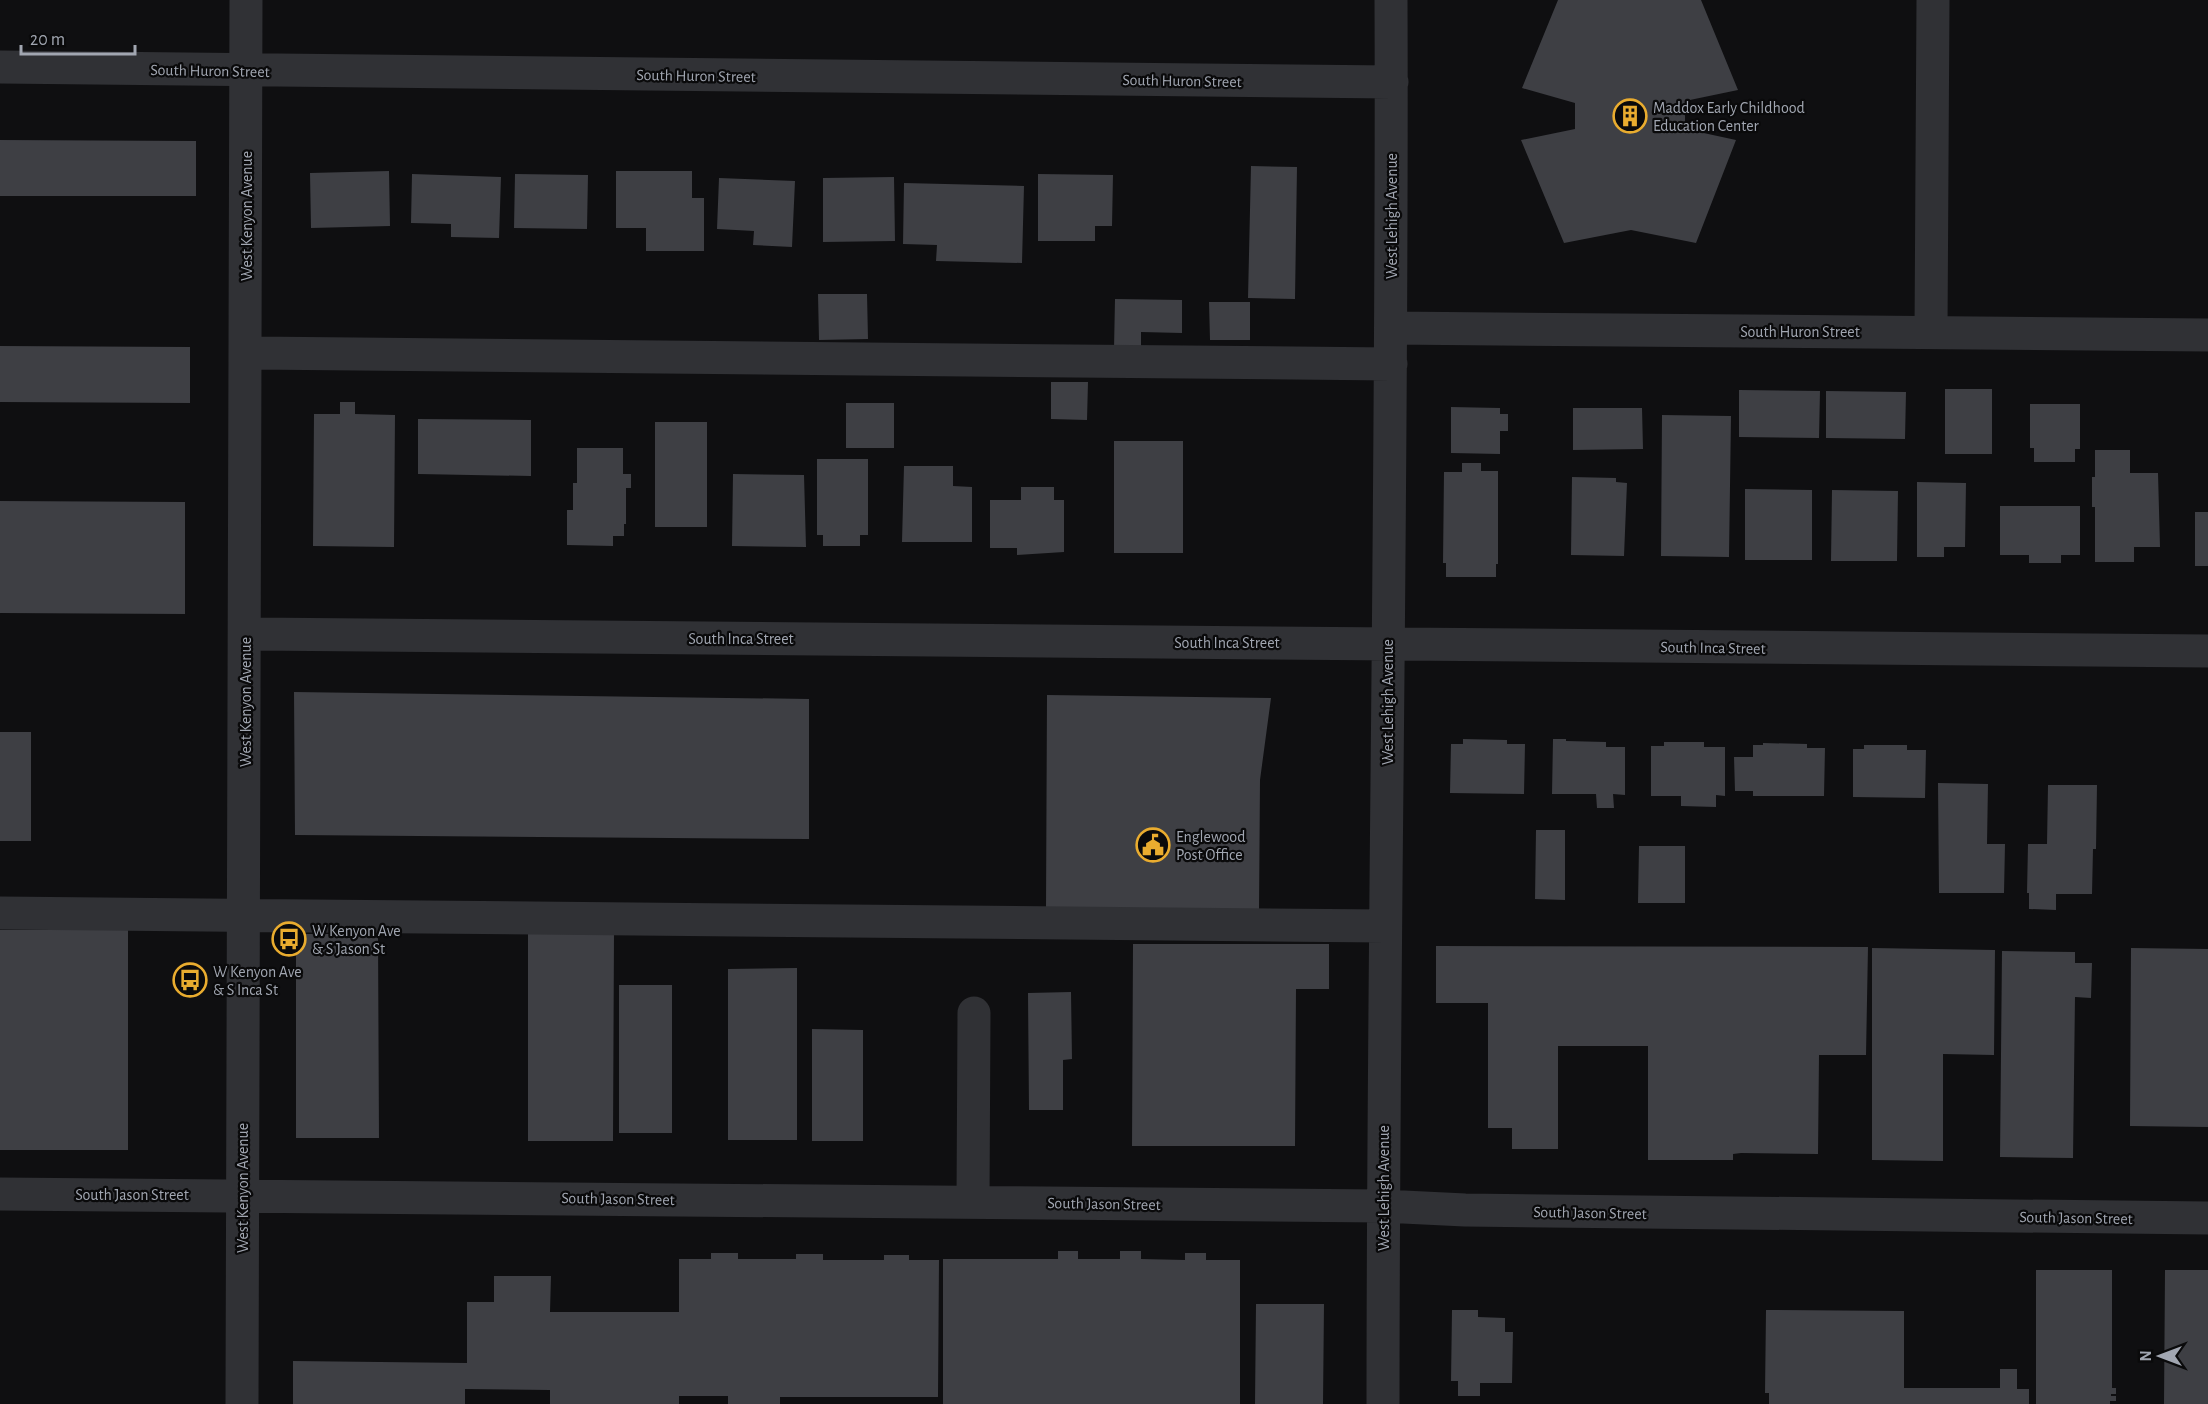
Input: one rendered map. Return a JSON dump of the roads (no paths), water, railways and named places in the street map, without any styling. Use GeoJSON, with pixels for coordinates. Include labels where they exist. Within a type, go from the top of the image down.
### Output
{"type":"FeatureCollection","features":[{"type":"Feature","properties":{"kind":"street","name":"West Kenyon Avenue"},"geometry":{"type":"LineString","coordinates":[[242,1404],[246,0]]}},
{"type":"Feature","properties":{"kind":"street","name":"West Lehigh Avenue"},"geometry":{"type":"LineString","coordinates":[[1383,1404],[1387,644],[1391,364],[1391,0]]}},
{"type":"Feature","properties":{"kind":"street"},"geometry":{"type":"LineString","coordinates":[[1931,332],[1933,0]]}},
{"type":"Feature","properties":{"kind":"street","name":"South Huron Street"},"geometry":{"type":"LineString","coordinates":[[0,67],[1392,82]]}},
{"type":"Feature","properties":{"kind":"street","name":"South Huron Street"},"geometry":{"type":"LineString","coordinates":[[1391,328],[2208,335]]}},
{"type":"Feature","properties":{"kind":"street"},"geometry":{"type":"LineString","coordinates":[[246,353],[1391,364]]}},
{"type":"Feature","properties":{"kind":"street","name":"South Inca Street"},"geometry":{"type":"LineString","coordinates":[[245,634],[2208,651]]}},
{"type":"Feature","properties":{"kind":"street"},"geometry":{"type":"LineString","coordinates":[[0,913],[1385,926]]}},
{"type":"Feature","properties":{"kind":"street"},"geometry":{"type":"LineString","coordinates":[[973,1202],[974,1013]]}},
{"type":"Feature","properties":{"kind":"street","name":"South Jason Street"},"geometry":{"type":"LineString","coordinates":[[0,1194],[1383,1206],[1465,1210],[2208,1218]]}},
{"type":"Feature","properties":{"kind":"place","name":"Maddox Early Childhood Education Center"},"geometry":{"type":"Point","coordinates":[1630,116]}},
{"type":"Feature","properties":{"kind":"place","name":"Englewood Post Office"},"geometry":{"type":"Point","coordinates":[1153,845]}},
{"type":"Feature","properties":{"kind":"place","name":"W Kenyon Ave & S Jason St"},"geometry":{"type":"Point","coordinates":[289,939]}},
{"type":"Feature","properties":{"kind":"place","name":"W Kenyon Ave & S Inca St"},"geometry":{"type":"Point","coordinates":[190,980]}}]}
